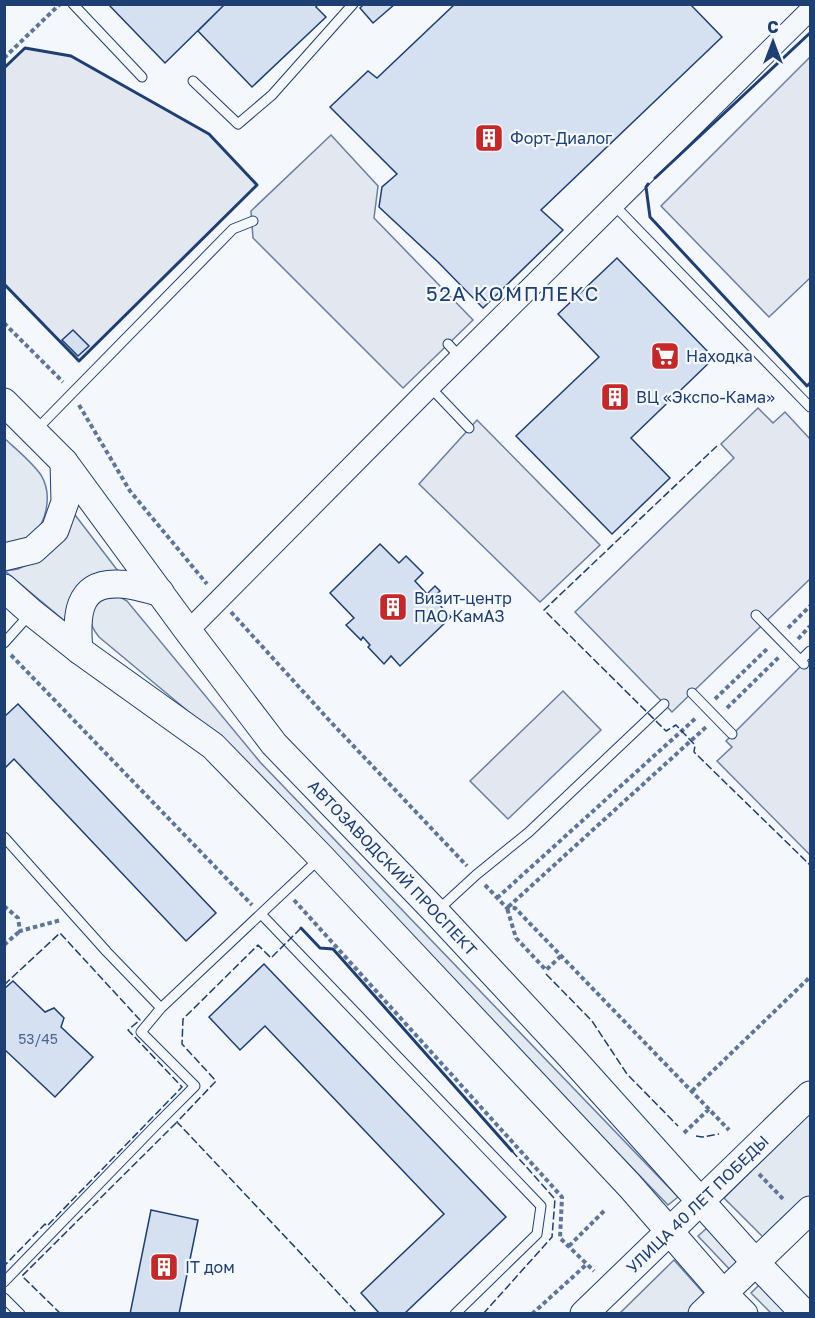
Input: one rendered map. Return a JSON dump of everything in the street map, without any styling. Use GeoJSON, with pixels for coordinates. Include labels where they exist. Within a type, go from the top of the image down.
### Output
{"type":"FeatureCollection","features":[{"type":"Feature","properties":{"kind":"street"},"geometry":{"type":"LineString","coordinates":[[188,631],[430,387],[454,350],[614,205],[810,10]]}},
{"type":"Feature","properties":{"kind":"street","name":"АВТОЗАВОДСКИЙ ПРОСПЕКТ"},"geometry":{"type":"LineString","coordinates":[[4,402],[64,462],[274,744],[436,912],[805,1314]]}},
{"type":"Feature","properties":{"kind":"street"},"geometry":{"type":"LineString","coordinates":[[4,557],[33,550],[55,530],[65,502],[64,462]]}},
{"type":"Feature","properties":{"kind":"street"},"geometry":{"type":"LineString","coordinates":[[79,650],[77,628],[79,611],[84,599],[93,590],[104,584],[121,584],[160,592]]}},
{"type":"Feature","properties":{"kind":"street"},"geometry":{"type":"LineString","coordinates":[[4,588],[79,650],[213,746],[321,857],[622,1178],[744,1314]]}},
{"type":"Feature","properties":{"kind":"street","name":"УЛИЦА 40 ЛЕТ ПОБЕДЫ"},"geometry":{"type":"LineString","coordinates":[[584,1314],[810,1095]]}},
{"type":"Feature","properties":{"kind":"street"},"geometry":{"type":"LineString","coordinates":[[702,1314],[755,1262],[800,1208]]}},
{"type":"Feature","properties":{"kind":"lane"},"geometry":{"type":"LineString","coordinates":[[74,4],[142,77]]}},
{"type":"Feature","properties":{"kind":"lane"},"geometry":{"type":"LineString","coordinates":[[193,81],[238,124],[272,95],[353,4]]}},
{"type":"Feature","properties":{"kind":"lane"},"geometry":{"type":"LineString","coordinates":[[614,205],[810,407]]}},
{"type":"Feature","properties":{"kind":"lane"},"geometry":{"type":"LineString","coordinates":[[34,432],[232,229],[253,220]]}},
{"type":"Feature","properties":{"kind":"lane"},"geometry":{"type":"LineString","coordinates":[[430,387],[469,428]]}},
{"type":"Feature","properties":{"kind":"lane"},"geometry":{"type":"LineString","coordinates":[[4,643],[32,612]]}},
{"type":"Feature","properties":{"kind":"lane"},"geometry":{"type":"LineString","coordinates":[[756,615],[803,662],[810,651]]}},
{"type":"Feature","properties":{"kind":"lane"},"geometry":{"type":"LineString","coordinates":[[692,693],[732,734]]}},
{"type":"Feature","properties":{"kind":"lane"},"geometry":{"type":"LineString","coordinates":[[436,912],[476,875],[529,832],[664,704]]}},
{"type":"Feature","properties":{"kind":"lane"},"geometry":{"type":"LineString","coordinates":[[4,837],[107,952],[161,1008]]}},
{"type":"Feature","properties":{"kind":"lane"},"geometry":{"type":"LineString","coordinates":[[4,1282],[195,1086],[141,1032],[161,1008],[321,857]]}},
{"type":"Feature","properties":{"kind":"lane"},"geometry":{"type":"LineString","coordinates":[[261,914],[541,1206],[537,1234],[455,1314]]}},
{"type":"Feature","properties":{"kind":"lane"},"geometry":{"type":"LineString","coordinates":[[4,1298],[20,1314]]}},
{"type":"Feature","properties":{"kind":"path"},"geometry":{"type":"LineString","coordinates":[[4,58],[60,4]]}},
{"type":"Feature","properties":{"kind":"path"},"geometry":{"type":"LineString","coordinates":[[4,323],[73,392],[130,491],[220,600],[328,719],[507,908],[516,938],[546,970],[561,956]]}},
{"type":"Feature","properties":{"kind":"path"},"geometry":{"type":"LineString","coordinates":[[497,898],[673,740],[810,606]]}},
{"type":"Feature","properties":{"kind":"path"},"geometry":{"type":"LineString","coordinates":[[507,908],[691,742],[810,627]]}},
{"type":"Feature","properties":{"kind":"path"},"geometry":{"type":"LineString","coordinates":[[4,648],[261,914]]}},
{"type":"Feature","properties":{"kind":"path"},"geometry":{"type":"LineString","coordinates":[[286,891],[562,1197],[560,1238],[599,1276]]}},
{"type":"Feature","properties":{"kind":"path"},"geometry":{"type":"LineString","coordinates":[[4,906],[18,918],[20,931]]}},
{"type":"Feature","properties":{"kind":"path"},"geometry":{"type":"LineString","coordinates":[[507,908],[515,908],[729,1130]]}},
{"type":"Feature","properties":{"kind":"path"},"geometry":{"type":"LineString","coordinates":[[4,945],[20,931],[60,921],[70,910]]}},
{"type":"Feature","properties":{"kind":"path"},"geometry":{"type":"LineString","coordinates":[[692,1091],[810,977]]}},
{"type":"Feature","properties":{"kind":"path"},"geometry":{"type":"LineString","coordinates":[[684,1133],[710,1108]]}},
{"type":"Feature","properties":{"kind":"path"},"geometry":{"type":"LineString","coordinates":[[758,1173],[800,1208]]}},
{"type":"Feature","properties":{"kind":"path"},"geometry":{"type":"LineString","coordinates":[[569,1246],[606,1209]]}},
{"type":"Feature","properties":{"kind":"path"},"geometry":{"type":"LineString","coordinates":[[532,1314],[587,1263]]}},
{"type":"Feature","properties":{"kind":"shaded area"},"geometry":{"type":"Polygon","coordinates":[[[25,48],[71,56],[209,134],[257,185],[79,361],[5,284],[5,68],[25,48]]]}},
{"type":"Feature","properties":{"kind":"shaded area"},"geometry":{"type":"Polygon","coordinates":[[[810,57],[810,278],[769,317],[661,206],[810,57]]]}},
{"type":"Feature","properties":{"kind":"shaded area"},"geometry":{"type":"Polygon","coordinates":[[[331,135],[378,186],[374,218],[473,320],[403,388],[253,238],[251,211],[331,135]]]}},
{"type":"Feature","properties":{"kind":"shaded area"},"geometry":{"type":"Polygon","coordinates":[[[758,408],[773,423],[785,412],[810,439],[810,579],[672,712],[575,612],[734,458],[721,444],[758,408]]]}},
{"type":"Feature","properties":{"kind":"shaded area"},"geometry":{"type":"Polygon","coordinates":[[[477,420],[600,545],[540,602],[419,484],[477,420]]]}},
{"type":"Feature","properties":{"kind":"shaded area"},"geometry":{"type":"Polygon","coordinates":[[[4,438],[29,460],[41,475],[45,483],[47,501],[43,519],[34,534],[22,542],[4,547],[4,438]]]}},
{"type":"Feature","properties":{"kind":"shaded area"},"geometry":{"type":"Polygon","coordinates":[[[72,511],[118,571],[66,622],[5,571],[18,569],[39,559],[72,511]]]}},
{"type":"Feature","properties":{"kind":"shaded area"},"geometry":{"type":"Polygon","coordinates":[[[120,597],[127,601],[260,762],[678,1197],[668,1205],[207,727],[99,637],[92,627],[90,618],[93,609],[100,599],[120,597]]]}},
{"type":"Feature","properties":{"kind":"shaded area"},"geometry":{"type":"Polygon","coordinates":[[[810,657],[810,855],[717,761],[732,747],[726,741],[810,657]]]}},
{"type":"Feature","properties":{"kind":"shaded area"},"geometry":{"type":"Polygon","coordinates":[[[563,691],[601,730],[508,819],[470,781],[563,691]]]}},
{"type":"Feature","properties":{"kind":"shaded area"},"geometry":{"type":"Polygon","coordinates":[[[810,1113],[810,1197],[767,1241],[724,1198],[810,1113]]]}},
{"type":"Feature","properties":{"kind":"shaded area"},"geometry":{"type":"Polygon","coordinates":[[[707,1228],[743,1265],[734,1274],[698,1236],[707,1228]]]}},
{"type":"Feature","properties":{"kind":"shaded area"},"geometry":{"type":"Polygon","coordinates":[[[674,1260],[707,1297],[690,1313],[619,1314],[674,1260]]]}},
{"type":"Feature","properties":{"kind":"shaded area"},"geometry":{"type":"Polygon","coordinates":[[[760,1284],[789,1313],[771,1313],[751,1293],[760,1284]]]}},
{"type":"Feature","properties":{"kind":"building"},"geometry":{"type":"Polygon","coordinates":[[[108,4],[225,4],[165,63],[108,4]]]}},
{"type":"Feature","properties":{"kind":"building"},"geometry":{"type":"Polygon","coordinates":[[[225,4],[318,4],[316,7],[326,17],[252,87],[198,31],[225,4]]]}},
{"type":"Feature","properties":{"kind":"building"},"geometry":{"type":"Polygon","coordinates":[[[364,4],[395,4],[373,23],[360,8],[364,4]]]}},
{"type":"Feature","properties":{"kind":"building","name":"Форт-Диалог"},"geometry":{"type":"Polygon","coordinates":[[[455,4],[690,4],[722,37],[541,210],[563,230],[483,308],[379,207],[382,187],[397,174],[330,107],[368,71],[377,78],[455,4]]]}},
{"type":"Feature","properties":{"kind":"building","name":"ВЦ «Экспо-Кама»"},"geometry":{"type":"Polygon","coordinates":[[[617,258],[714,358],[631,438],[670,478],[612,534],[516,436],[599,357],[558,314],[617,258]]]}},
{"type":"Feature","properties":{"kind":"building"},"geometry":{"type":"Polygon","coordinates":[[[73,330],[89,346],[78,356],[62,340],[73,330]]]}},
{"type":"Feature","properties":{"kind":"building","name":"Визит-центр ПАО КамАЗ"},"geometry":{"type":"Polygon","coordinates":[[[380,544],[399,563],[406,556],[423,573],[415,581],[427,594],[435,586],[440,591],[433,598],[451,617],[400,666],[391,656],[384,664],[368,647],[370,645],[363,637],[361,640],[346,625],[354,618],[330,593],[380,544]]]}},
{"type":"Feature","properties":{"kind":"building"},"geometry":{"type":"Polygon","coordinates":[[[18,704],[216,913],[186,941],[14,759],[4,769],[4,717],[18,704]]]}},
{"type":"Feature","properties":{"kind":"building"},"geometry":{"type":"Polygon","coordinates":[[[264,964],[506,1217],[404,1314],[380,1314],[361,1293],[444,1214],[265,1026],[240,1050],[209,1017],[264,964]]]}},
{"type":"Feature","properties":{"kind":"building"},"geometry":{"type":"Polygon","coordinates":[[[13,981],[45,1012],[54,1008],[64,1018],[61,1027],[93,1057],[55,1097],[4,1049],[4,989],[13,981]]]}},
{"type":"Feature","properties":{"kind":"building","name":"IT дом"},"geometry":{"type":"Polygon","coordinates":[[[151,1210],[198,1220],[179,1314],[130,1314],[151,1210]]]}},
{"type":"Feature","properties":{"kind":"fence"},"geometry":{"type":"LineString","coordinates":[[717,446],[544,610],[666,731],[676,725],[695,745],[694,752],[810,865]]}},
{"type":"Feature","properties":{"kind":"fence"},"geometry":{"type":"LineString","coordinates":[[301,928],[271,958],[258,945],[183,1019],[182,1044],[216,1081],[177,1122],[358,1314]]}},
{"type":"Feature","properties":{"kind":"fence"},"geometry":{"type":"LineString","coordinates":[[4,985],[60,933],[140,1020],[128,1030],[182,1087],[47,1226],[45,1224],[4,1266]]}},
{"type":"Feature","properties":{"kind":"fence"},"geometry":{"type":"LineString","coordinates":[[546,974],[592,1021],[627,1074],[678,1126]]}},
{"type":"Feature","properties":{"kind":"fence"},"geometry":{"type":"LineString","coordinates":[[61,1314],[22,1276],[177,1122],[178,1124]]}},
{"type":"Feature","properties":{"kind":"fence"},"geometry":{"type":"LineString","coordinates":[[696,1136],[719,1134]]}},
{"type":"Feature","properties":{"kind":"fence"},"geometry":{"type":"LineString","coordinates":[[483,1314],[552,1237],[555,1199],[512,1151]]}},
{"type":"Feature","properties":{"kind":"wall"},"geometry":{"type":"LineString","coordinates":[[655,178],[810,33]]}},
{"type":"Feature","properties":{"kind":"wall"},"geometry":{"type":"LineString","coordinates":[[4,68],[25,48],[71,56],[209,134],[257,185],[79,361],[4,284]]}},
{"type":"Feature","properties":{"kind":"wall"},"geometry":{"type":"LineString","coordinates":[[648,184],[646,187],[650,217],[807,386],[810,383]]}},
{"type":"Feature","properties":{"kind":"wall"},"geometry":{"type":"LineString","coordinates":[[301,928],[320,948],[333,949],[512,1151]]}},
{"type":"Feature","properties":{"kind":"place","name":"Форт-Диалог"},"geometry":{"type":"Point","coordinates":[489,138]}},
{"type":"Feature","properties":{"kind":"place","name":"Находка"},"geometry":{"type":"Point","coordinates":[665,356]}},
{"type":"Feature","properties":{"kind":"place","name":"ВЦ «Экспо-Кама»"},"geometry":{"type":"Point","coordinates":[615,397]}},
{"type":"Feature","properties":{"kind":"place","name":"Визит-центр ПАО КамАЗ"},"geometry":{"type":"Point","coordinates":[393,607]}},
{"type":"Feature","properties":{"kind":"place","name":"IT дом"},"geometry":{"type":"Point","coordinates":[164,1267]}},
{"type":"Feature","properties":{"kind":"district","name":"52А КОМПЛЕКС"},"geometry":{"type":"Point","coordinates":[513,293]}}]}
